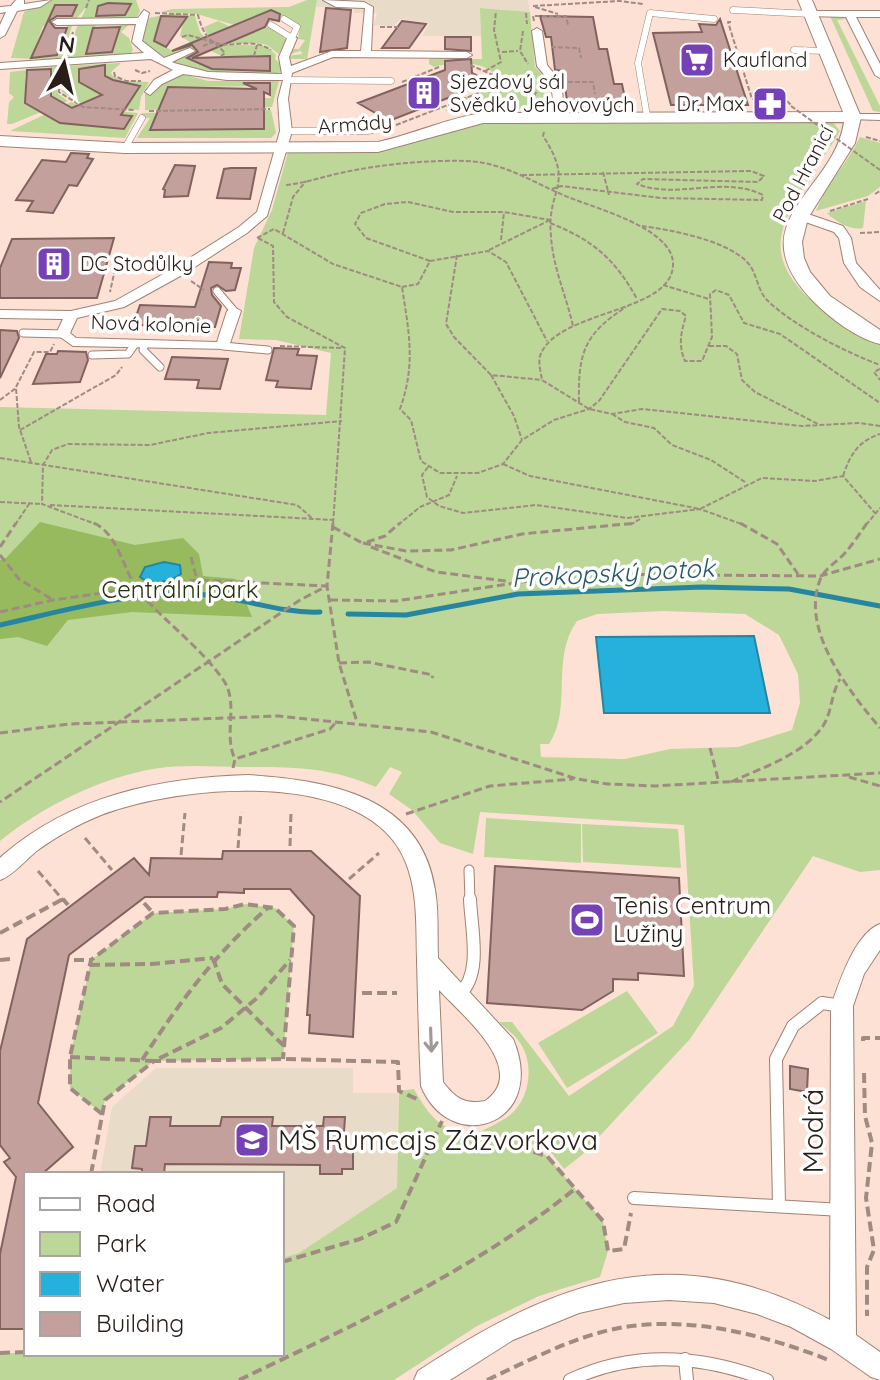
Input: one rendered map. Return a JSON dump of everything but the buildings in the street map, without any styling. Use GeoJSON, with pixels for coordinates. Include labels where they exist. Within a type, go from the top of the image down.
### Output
{"type":"FeatureCollection","features":[{"type":"Feature","properties":{"kind":"street"},"geometry":{"type":"LineString","coordinates":[[0,35],[13,9],[22,0]]}},
{"type":"Feature","properties":{"kind":"street"},"geometry":{"type":"LineString","coordinates":[[0,10],[37,5],[46,0]]}},
{"type":"Feature","properties":{"kind":"street"},"geometry":{"type":"LineString","coordinates":[[328,0],[336,4],[367,4],[366,54]]}},
{"type":"Feature","properties":{"kind":"street"},"geometry":{"type":"LineString","coordinates":[[808,7],[850,14],[880,14]]}},
{"type":"Feature","properties":{"kind":"street","name":"Pod Hranicí"},"geometry":{"type":"LineString","coordinates":[[808,7],[853,117],[853,129],[801,216],[794,231],[793,249],[806,279],[838,313],[880,338]]}},
{"type":"Feature","properties":{"kind":"street"},"geometry":{"type":"LineString","coordinates":[[850,14],[880,75]]}},
{"type":"Feature","properties":{"kind":"street"},"geometry":{"type":"LineString","coordinates":[[57,22],[143,17],[137,42],[150,56],[209,78],[285,70],[322,56],[366,54],[465,59]]}},
{"type":"Feature","properties":{"kind":"street"},"geometry":{"type":"LineString","coordinates":[[537,31],[542,66],[556,82],[553,120]]}},
{"type":"Feature","properties":{"kind":"street"},"geometry":{"type":"LineString","coordinates":[[0,314],[71,315],[119,304],[232,237],[263,213],[286,131],[283,99],[285,51],[292,38]]}},
{"type":"Feature","properties":{"kind":"street"},"geometry":{"type":"LineString","coordinates":[[163,62],[190,51]]}},
{"type":"Feature","properties":{"kind":"street"},"geometry":{"type":"LineString","coordinates":[[0,66],[150,56]]}},
{"type":"Feature","properties":{"kind":"street"},"geometry":{"type":"LineString","coordinates":[[151,86],[182,70]]}},
{"type":"Feature","properties":{"kind":"street","name":"Armády"},"geometry":{"type":"LineString","coordinates":[[0,141],[125,148],[378,147],[414,139],[462,121],[647,116],[853,117]]}},
{"type":"Feature","properties":{"kind":"street"},"geometry":{"type":"LineString","coordinates":[[853,117],[880,117]]}},
{"type":"Feature","properties":{"kind":"street"},"geometry":{"type":"LineString","coordinates":[[801,216],[839,229],[845,238],[850,263],[865,284],[880,297]]}},
{"type":"Feature","properties":{"kind":"street","name":"Nová kolonie"},"geometry":{"type":"LineString","coordinates":[[71,315],[60,336],[73,342],[136,347],[223,346],[234,311]]}},
{"type":"Feature","properties":{"kind":"street"},"geometry":{"type":"LineString","coordinates":[[0,871],[30,844],[67,821],[115,801],[167,789],[255,785],[307,788],[355,803],[391,823],[416,860],[425,889],[432,1086],[452,1109],[476,1114],[499,1105],[512,1088],[513,1069],[505,1047],[428,962]]}},
{"type":"Feature","properties":{"kind":"street","name":"Modrá"},"geometry":{"type":"LineString","coordinates":[[843,1339],[842,1006],[855,969],[880,933]]}},
{"type":"Feature","properties":{"kind":"street"},"geometry":{"type":"LineString","coordinates":[[427,1380],[485,1342],[532,1317],[586,1298],[635,1287],[675,1286],[725,1293],[782,1309],[843,1339],[880,1368]]}},
{"type":"Feature","properties":{"kind":"lane"},"geometry":{"type":"LineString","coordinates":[[733,10],[808,7]]}},
{"type":"Feature","properties":{"kind":"lane"},"geometry":{"type":"LineString","coordinates":[[647,116],[638,63],[650,13],[714,19]]}},
{"type":"Feature","properties":{"kind":"lane"},"geometry":{"type":"LineString","coordinates":[[271,25],[292,38],[297,27],[284,19]]}},
{"type":"Feature","properties":{"kind":"lane"},"geometry":{"type":"LineString","coordinates":[[794,50],[826,51]]}},
{"type":"Feature","properties":{"kind":"lane"},"geometry":{"type":"LineString","coordinates":[[285,70],[394,82]]}},
{"type":"Feature","properties":{"kind":"lane"},"geometry":{"type":"LineString","coordinates":[[125,148],[142,118]]}},
{"type":"Feature","properties":{"kind":"lane"},"geometry":{"type":"LineString","coordinates":[[286,131],[368,131],[384,127]]}},
{"type":"Feature","properties":{"kind":"lane"},"geometry":{"type":"LineString","coordinates":[[217,291],[234,311]]}},
{"type":"Feature","properties":{"kind":"lane"},"geometry":{"type":"LineString","coordinates":[[23,333],[60,336]]}},
{"type":"Feature","properties":{"kind":"lane"},"geometry":{"type":"LineString","coordinates":[[223,346],[269,348]]}},
{"type":"Feature","properties":{"kind":"lane"},"geometry":{"type":"LineString","coordinates":[[92,355],[136,347],[160,367]]}},
{"type":"Feature","properties":{"kind":"lane"},"geometry":{"type":"LineString","coordinates":[[459,995],[468,987],[473,974],[469,870]]}},
{"type":"Feature","properties":{"kind":"lane"},"geometry":{"type":"LineString","coordinates":[[779,1205],[776,1059],[793,1026],[822,1003],[842,1006]]}},
{"type":"Feature","properties":{"kind":"lane"},"geometry":{"type":"LineString","coordinates":[[634,1198],[844,1210]]}},
{"type":"Feature","properties":{"kind":"lane"},"geometry":{"type":"LineString","coordinates":[[570,1380],[586,1371],[633,1361],[685,1359],[738,1367],[767,1380]]}},
{"type":"Feature","properties":{"kind":"lane"},"geometry":{"type":"LineString","coordinates":[[685,1359],[687,1380]]}},
{"type":"Feature","properties":{"kind":"path"},"geometry":{"type":"LineString","coordinates":[[88,6],[89,0]]}},
{"type":"Feature","properties":{"kind":"path"},"geometry":{"type":"LineString","coordinates":[[597,0],[612,2]]}},
{"type":"Feature","properties":{"kind":"path"},"geometry":{"type":"LineString","coordinates":[[566,16],[533,6],[619,1]]}},
{"type":"Feature","properties":{"kind":"path"},"geometry":{"type":"LineString","coordinates":[[484,71],[501,62],[502,52],[492,29],[496,11]]}},
{"type":"Feature","properties":{"kind":"path"},"geometry":{"type":"LineString","coordinates":[[143,17],[198,15],[203,33],[225,53],[221,56]]}},
{"type":"Feature","properties":{"kind":"path"},"geometry":{"type":"LineString","coordinates":[[537,31],[533,16],[566,16]]}},
{"type":"Feature","properties":{"kind":"path"},"geometry":{"type":"LineString","coordinates":[[566,16],[568,25]]}},
{"type":"Feature","properties":{"kind":"path"},"geometry":{"type":"LineString","coordinates":[[742,22],[728,22],[752,99],[786,100],[880,170]]}},
{"type":"Feature","properties":{"kind":"path"},"geometry":{"type":"LineString","coordinates":[[372,27],[398,27]]}},
{"type":"Feature","properties":{"kind":"path"},"geometry":{"type":"LineString","coordinates":[[182,37],[188,35],[214,42],[269,46],[285,70]]}},
{"type":"Feature","properties":{"kind":"path"},"geometry":{"type":"LineString","coordinates":[[190,51],[214,42]]}},
{"type":"Feature","properties":{"kind":"path"},"geometry":{"type":"LineString","coordinates":[[254,56],[257,45]]}},
{"type":"Feature","properties":{"kind":"path"},"geometry":{"type":"LineString","coordinates":[[539,47],[579,48],[581,58]]}},
{"type":"Feature","properties":{"kind":"path"},"geometry":{"type":"LineString","coordinates":[[502,52],[520,51]]}},
{"type":"Feature","properties":{"kind":"path"},"geometry":{"type":"LineString","coordinates":[[465,59],[499,79],[528,90],[530,102]]}},
{"type":"Feature","properties":{"kind":"path"},"geometry":{"type":"LineString","coordinates":[[114,74],[125,60]]}},
{"type":"Feature","properties":{"kind":"path"},"geometry":{"type":"LineString","coordinates":[[394,82],[448,63]]}},
{"type":"Feature","properties":{"kind":"path"},"geometry":{"type":"LineString","coordinates":[[105,74],[151,86]]}},
{"type":"Feature","properties":{"kind":"path"},"geometry":{"type":"LineString","coordinates":[[399,124],[492,88],[499,79]]}},
{"type":"Feature","properties":{"kind":"path"},"geometry":{"type":"LineString","coordinates":[[556,82],[593,82],[595,94]]}},
{"type":"Feature","properties":{"kind":"path"},"geometry":{"type":"LineString","coordinates":[[553,120],[543,136],[560,161],[561,186],[550,221],[555,270],[568,302],[573,327]]}},
{"type":"Feature","properties":{"kind":"path"},"geometry":{"type":"LineString","coordinates":[[875,139],[880,141]]}},
{"type":"Feature","properties":{"kind":"path"},"geometry":{"type":"LineString","coordinates":[[273,185],[351,171],[469,161],[496,164],[638,226],[691,234],[746,261],[762,295],[781,312],[880,367],[874,372],[880,380]]}},
{"type":"Feature","properties":{"kind":"path"},"geometry":{"type":"LineString","coordinates":[[519,175],[751,171],[764,176],[758,182],[643,179],[637,184],[651,189],[737,187],[759,191],[763,195],[762,200],[674,200],[609,195],[561,186],[552,189]]}},
{"type":"Feature","properties":{"kind":"path"},"geometry":{"type":"LineString","coordinates":[[603,172],[609,195]]}},
{"type":"Feature","properties":{"kind":"path"},"geometry":{"type":"LineString","coordinates":[[283,233],[293,197],[306,181]]}},
{"type":"Feature","properties":{"kind":"path"},"geometry":{"type":"LineString","coordinates":[[875,194],[880,191]]}},
{"type":"Feature","properties":{"kind":"path"},"geometry":{"type":"LineString","coordinates":[[550,221],[501,242],[488,251],[430,261],[366,238],[355,224],[361,213],[385,204],[408,202],[453,212],[504,212],[550,221],[578,234],[620,268],[639,300]]}},
{"type":"Feature","properties":{"kind":"path"},"geometry":{"type":"LineString","coordinates":[[501,242],[504,212]]}},
{"type":"Feature","properties":{"kind":"path"},"geometry":{"type":"LineString","coordinates":[[579,403],[580,357],[599,322],[669,281],[673,268],[672,255],[638,226]]}},
{"type":"Feature","properties":{"kind":"path"},"geometry":{"type":"LineString","coordinates":[[345,348],[287,317],[274,302],[273,246],[257,238],[274,229],[320,258],[353,273],[381,276],[402,287],[418,284],[430,261]]}},
{"type":"Feature","properties":{"kind":"path"},"geometry":{"type":"LineString","coordinates":[[868,232],[880,232]]}},
{"type":"Feature","properties":{"kind":"path"},"geometry":{"type":"LineString","coordinates":[[488,251],[506,262],[547,341]]}},
{"type":"Feature","properties":{"kind":"path"},"geometry":{"type":"LineString","coordinates":[[457,255],[446,324],[454,337],[491,375],[514,416],[522,440]]}},
{"type":"Feature","properties":{"kind":"path"},"geometry":{"type":"LineString","coordinates":[[94,269],[115,269],[109,296],[121,289]]}},
{"type":"Feature","properties":{"kind":"path"},"geometry":{"type":"LineString","coordinates":[[663,285],[710,300]]}},
{"type":"Feature","properties":{"kind":"path"},"geometry":{"type":"LineString","coordinates":[[402,287],[412,355],[410,381],[400,409],[411,420],[421,461],[440,473],[478,473],[503,464],[522,440],[554,420],[589,409],[599,401],[662,309],[680,311],[686,316],[680,333],[685,361],[702,361],[709,346],[714,310],[710,294],[716,290],[724,291],[744,323],[780,334],[880,403]]}},
{"type":"Feature","properties":{"kind":"path"},"geometry":{"type":"LineString","coordinates":[[542,380],[539,357],[547,341],[639,300]]}},
{"type":"Feature","properties":{"kind":"path"},"geometry":{"type":"LineString","coordinates":[[9,401],[34,352],[50,352],[60,336]]}},
{"type":"Feature","properties":{"kind":"path"},"geometry":{"type":"LineString","coordinates":[[709,346],[726,346],[737,354],[742,380],[755,392],[821,425]]}},
{"type":"Feature","properties":{"kind":"path"},"geometry":{"type":"LineString","coordinates":[[20,430],[116,375],[136,347]]}},
{"type":"Feature","properties":{"kind":"path"},"geometry":{"type":"LineString","coordinates":[[269,348],[345,348]]}},
{"type":"Feature","properties":{"kind":"path"},"geometry":{"type":"LineString","coordinates":[[345,348],[342,421],[327,586],[339,663],[357,722]]}},
{"type":"Feature","properties":{"kind":"path"},"geometry":{"type":"LineString","coordinates":[[491,375],[542,380],[589,409],[654,428],[672,445],[711,460],[747,483]]}},
{"type":"Feature","properties":{"kind":"path"},"geometry":{"type":"LineString","coordinates":[[0,400],[16,388]]}},
{"type":"Feature","properties":{"kind":"path"},"geometry":{"type":"LineString","coordinates":[[16,388],[20,399],[17,414],[20,430],[31,463]]}},
{"type":"Feature","properties":{"kind":"path"},"geometry":{"type":"LineString","coordinates":[[612,414],[642,409],[748,422],[880,426]]}},
{"type":"Feature","properties":{"kind":"path"},"geometry":{"type":"LineString","coordinates":[[42,504],[43,465],[52,450],[68,444],[150,445],[254,427],[342,421]]}},
{"type":"Feature","properties":{"kind":"path"},"geometry":{"type":"LineString","coordinates":[[843,476],[849,455],[864,439],[880,434]]}},
{"type":"Feature","properties":{"kind":"path"},"geometry":{"type":"LineString","coordinates":[[0,458],[297,505],[313,519]]}},
{"type":"Feature","properties":{"kind":"path"},"geometry":{"type":"LineString","coordinates":[[503,464],[530,476],[727,516],[776,544],[798,575]]}},
{"type":"Feature","properties":{"kind":"path"},"geometry":{"type":"LineString","coordinates":[[428,467],[422,475],[423,489],[433,502],[468,515],[489,515],[525,506],[541,506],[640,519],[700,509],[762,478],[815,481],[843,476]]}},
{"type":"Feature","properties":{"kind":"path"},"geometry":{"type":"LineString","coordinates":[[363,543],[385,536],[420,507],[449,495],[457,475]]}},
{"type":"Feature","properties":{"kind":"path"},"geometry":{"type":"LineString","coordinates":[[843,476],[875,513]]}},
{"type":"Feature","properties":{"kind":"path"},"geometry":{"type":"LineString","coordinates":[[0,502],[334,520]]}},
{"type":"Feature","properties":{"kind":"path"},"geometry":{"type":"LineString","coordinates":[[0,547],[29,503]]}},
{"type":"Feature","properties":{"kind":"path"},"geometry":{"type":"LineString","coordinates":[[42,504],[100,526],[111,538],[137,588],[225,682],[230,692],[229,747],[235,759],[233,767]]}},
{"type":"Feature","properties":{"kind":"path"},"geometry":{"type":"LineString","coordinates":[[880,508],[844,555],[820,576],[817,598],[823,635],[840,679],[880,728]]}},
{"type":"Feature","properties":{"kind":"path"},"geometry":{"type":"LineString","coordinates":[[363,543],[406,551],[451,550],[522,534],[634,525],[640,519]]}},
{"type":"Feature","properties":{"kind":"path"},"geometry":{"type":"LineString","coordinates":[[333,527],[363,543],[441,575],[513,581]]}},
{"type":"Feature","properties":{"kind":"path"},"geometry":{"type":"LineString","coordinates":[[0,555],[9,569],[34,590],[53,600]]}},
{"type":"Feature","properties":{"kind":"path"},"geometry":{"type":"LineString","coordinates":[[191,557],[197,580]]}},
{"type":"Feature","properties":{"kind":"path"},"geometry":{"type":"LineString","coordinates":[[330,602],[396,601],[574,574],[820,576],[880,559]]}},
{"type":"Feature","properties":{"kind":"path"},"geometry":{"type":"LineString","coordinates":[[0,569],[9,569]]}},
{"type":"Feature","properties":{"kind":"path"},"geometry":{"type":"LineString","coordinates":[[0,612],[53,600],[197,580],[327,586]]}},
{"type":"Feature","properties":{"kind":"path"},"geometry":{"type":"LineString","coordinates":[[0,802],[300,600],[327,586]]}},
{"type":"Feature","properties":{"kind":"path"},"geometry":{"type":"LineString","coordinates":[[339,663],[368,662],[433,675],[432,678]]}},
{"type":"Feature","properties":{"kind":"path"},"geometry":{"type":"LineString","coordinates":[[729,783],[808,742],[824,724],[833,688],[840,679]]}},
{"type":"Feature","properties":{"kind":"path"},"geometry":{"type":"LineString","coordinates":[[0,733],[121,721],[231,716],[357,722],[447,736],[577,779]]}},
{"type":"Feature","properties":{"kind":"path"},"geometry":{"type":"LineString","coordinates":[[235,759],[330,729],[337,721]]}},
{"type":"Feature","properties":{"kind":"path"},"geometry":{"type":"LineString","coordinates":[[710,748],[719,783]]}},
{"type":"Feature","properties":{"kind":"path"},"geometry":{"type":"LineString","coordinates":[[391,823],[412,810],[490,786],[577,779],[655,786],[880,773]]}},
{"type":"Feature","properties":{"kind":"path"},"geometry":{"type":"LineString","coordinates":[[844,776],[880,786]]}},
{"type":"Feature","properties":{"kind":"path"},"geometry":{"type":"LineString","coordinates":[[238,848],[241,812]]}},
{"type":"Feature","properties":{"kind":"path"},"geometry":{"type":"LineString","coordinates":[[290,846],[291,812]]}},
{"type":"Feature","properties":{"kind":"path"},"geometry":{"type":"LineString","coordinates":[[181,855],[185,813]]}},
{"type":"Feature","properties":{"kind":"path"},"geometry":{"type":"LineString","coordinates":[[85,838],[112,870]]}},
{"type":"Feature","properties":{"kind":"path"},"geometry":{"type":"LineString","coordinates":[[349,879],[379,853]]}},
{"type":"Feature","properties":{"kind":"path"},"geometry":{"type":"LineString","coordinates":[[38,871],[68,905]]}},
{"type":"Feature","properties":{"kind":"path"},"geometry":{"type":"LineString","coordinates":[[0,933],[63,899]]}},
{"type":"Feature","properties":{"kind":"path"},"geometry":{"type":"LineString","coordinates":[[144,903],[153,913]]}},
{"type":"Feature","properties":{"kind":"path"},"geometry":{"type":"LineString","coordinates":[[102,1114],[70,1088],[70,1057],[90,963],[153,913],[225,909],[245,904],[275,908],[294,926],[283,1059]]}},
{"type":"Feature","properties":{"kind":"path"},"geometry":{"type":"LineString","coordinates":[[142,1060],[187,990],[213,958],[235,934],[269,907]]}},
{"type":"Feature","properties":{"kind":"path"},"geometry":{"type":"LineString","coordinates":[[74,960],[152,964],[213,958]]}},
{"type":"Feature","properties":{"kind":"path"},"geometry":{"type":"LineString","coordinates":[[213,958],[222,984],[284,1046]]}},
{"type":"Feature","properties":{"kind":"path"},"geometry":{"type":"LineString","coordinates":[[91,1172],[105,1100],[154,1061],[211,1035],[245,1007],[292,958]]}},
{"type":"Feature","properties":{"kind":"path"},"geometry":{"type":"LineString","coordinates":[[0,960],[10,959]]}},
{"type":"Feature","properties":{"kind":"path"},"geometry":{"type":"LineString","coordinates":[[362,993],[397,993]]}},
{"type":"Feature","properties":{"kind":"path"},"geometry":{"type":"LineString","coordinates":[[863,1054],[863,1038],[880,1038]]}},
{"type":"Feature","properties":{"kind":"path"},"geometry":{"type":"LineString","coordinates":[[70,1057],[154,1061],[283,1059],[398,1062],[399,1091],[420,1100]]}},
{"type":"Feature","properties":{"kind":"path"},"geometry":{"type":"LineString","coordinates":[[864,1069],[865,1116],[872,1143],[866,1198],[874,1250],[867,1267],[867,1316]]}},
{"type":"Feature","properties":{"kind":"path"},"geometry":{"type":"LineString","coordinates":[[284,1261],[360,1239],[396,1222],[442,1121]]}},
{"type":"Feature","properties":{"kind":"path"},"geometry":{"type":"LineString","coordinates":[[499,1142],[547,1156],[603,1221],[608,1251],[624,1249],[634,1198]]}},
{"type":"Feature","properties":{"kind":"path"},"geometry":{"type":"LineString","coordinates":[[239,1380],[389,1309],[527,1228],[576,1188]]}},
{"type":"Feature","properties":{"kind":"path"},"geometry":{"type":"LineString","coordinates":[[0,1353],[24,1352]]}},
{"type":"Feature","properties":{"kind":"shaded area"},"geometry":{"type":"Polygon","coordinates":[[[317,0],[528,0],[530,12],[481,8],[481,36],[422,36],[430,23],[400,19],[394,26],[374,25],[377,13],[354,13],[354,7],[316,7],[317,0]]]}},
{"type":"Feature","properties":{"kind":"shaded area","name":"MŠ Rumcajs Zázvorkova"},"geometry":{"type":"Polygon","coordinates":[[[156,1068],[353,1068],[353,1093],[398,1093],[397,1188],[299,1253],[284,1257],[284,1172],[100,1172],[112,1107],[156,1068]]]}},
{"type":"Feature","properties":{"kind":"green space"},"geometry":{"type":"Polygon","coordinates":[[[50,0],[136,0],[140,11],[136,19],[81,19],[87,6],[73,23],[61,60],[11,58],[24,12],[50,0]],[[43,26],[32,56],[57,55],[67,26],[43,26]]]}},
{"type":"Feature","properties":{"kind":"green space"},"geometry":{"type":"Polygon","coordinates":[[[307,0],[317,0],[307,59],[290,59],[288,56],[302,54],[301,51],[290,54],[291,49],[299,49],[305,40],[298,39],[300,26],[271,10],[234,25],[197,14],[161,12],[172,9],[289,7],[307,0]]]}},
{"type":"Feature","properties":{"kind":"green space"},"geometry":{"type":"Polygon","coordinates":[[[480,8],[530,12],[535,67],[547,79],[549,108],[445,111],[466,97],[499,84],[490,70],[481,66],[461,63],[434,67],[429,64],[429,59],[482,59],[480,8]]]}},
{"type":"Feature","properties":{"kind":"green space"},"geometry":{"type":"Polygon","coordinates":[[[173,13],[195,16],[200,32],[210,43],[167,58],[143,46],[149,18],[173,13]],[[161,17],[155,41],[171,50],[190,42],[180,36],[184,17],[161,17]]]}},
{"type":"Feature","properties":{"kind":"green space"},"geometry":{"type":"Polygon","coordinates":[[[830,16],[847,19],[837,20],[880,106],[880,112],[873,111],[830,16]]]}},
{"type":"Feature","properties":{"kind":"green space"},"geometry":{"type":"Polygon","coordinates":[[[218,21],[229,26],[221,32],[238,39],[269,26],[283,33],[285,40],[279,54],[263,44],[221,43],[208,35],[204,27],[218,21]]]}},
{"type":"Feature","properties":{"kind":"green space"},"geometry":{"type":"Polygon","coordinates":[[[132,22],[121,32],[129,38],[133,50],[130,54],[66,59],[78,24],[132,22]],[[96,24],[86,54],[112,53],[120,24],[96,24]]]}},
{"type":"Feature","properties":{"kind":"green space"},"geometry":{"type":"Polygon","coordinates":[[[212,44],[267,46],[276,55],[282,71],[276,74],[216,75],[173,62],[212,44]],[[211,51],[192,60],[213,68],[270,67],[269,56],[224,57],[211,51]]]}},
{"type":"Feature","properties":{"kind":"green space"},"geometry":{"type":"Polygon","coordinates":[[[121,63],[111,72],[112,75],[124,81],[149,82],[141,97],[139,110],[86,106],[62,92],[65,66],[121,63]],[[105,67],[80,82],[105,96],[139,86],[121,84],[105,76],[105,67]]]}},
{"type":"Feature","properties":{"kind":"green space"},"geometry":{"type":"Polygon","coordinates":[[[59,66],[56,78],[58,94],[68,101],[7,124],[9,102],[14,97],[9,93],[10,72],[59,66]],[[51,72],[25,74],[25,103],[37,110],[51,96],[51,72]]]}},
{"type":"Feature","properties":{"kind":"green space"},"geometry":{"type":"Polygon","coordinates":[[[182,74],[208,81],[279,81],[272,107],[145,110],[145,94],[182,74]],[[270,86],[167,87],[162,99],[271,98],[270,86]]]}},
{"type":"Feature","properties":{"kind":"green space"},"geometry":{"type":"Polygon","coordinates":[[[71,102],[85,108],[138,113],[125,138],[10,131],[71,102]],[[72,108],[49,116],[60,123],[124,129],[131,116],[72,108]]]}},
{"type":"Feature","properties":{"kind":"green space"},"geometry":{"type":"Polygon","coordinates":[[[271,110],[276,133],[271,138],[137,138],[150,118],[139,117],[143,113],[271,110]],[[263,119],[150,129],[263,129],[263,119]]]}},
{"type":"Feature","properties":{"kind":"green space","name":"Centrální park"},"geometry":{"type":"Polygon","coordinates":[[[832,121],[840,131],[790,211],[781,238],[782,256],[788,273],[800,289],[831,316],[880,345],[880,870],[860,872],[813,856],[690,1039],[582,1155],[564,1169],[551,1152],[504,1132],[547,1156],[603,1221],[608,1251],[600,1277],[539,1296],[477,1326],[394,1380],[0,1380],[0,1353],[24,1353],[24,1356],[284,1356],[284,1257],[299,1253],[397,1188],[399,1091],[414,1089],[436,1120],[471,1137],[510,1115],[526,1089],[527,1058],[516,1037],[499,1022],[512,1022],[569,1096],[673,1026],[694,986],[684,825],[480,812],[473,854],[440,843],[412,810],[389,794],[402,772],[390,767],[376,787],[343,775],[312,770],[187,766],[153,769],[92,787],[34,816],[0,841],[0,407],[326,415],[331,353],[276,340],[239,339],[254,248],[272,210],[288,152],[382,150],[478,122],[832,121]],[[664,611],[597,614],[577,621],[565,651],[560,715],[549,744],[540,744],[541,757],[625,759],[670,749],[738,747],[792,730],[800,703],[798,674],[779,635],[745,614],[664,611]]]}},
{"type":"Feature","properties":{"kind":"green space"},"geometry":{"type":"Polygon","coordinates":[[[860,137],[880,143],[880,187],[868,196],[816,211],[825,192],[860,137]]]}},
{"type":"Feature","properties":{"kind":"green space"},"geometry":{"type":"Polygon","coordinates":[[[866,201],[863,228],[844,225],[827,213],[866,201]]]}},
{"type":"Feature","properties":{"kind":"green space","name":"Centrální park"},"geometry":{"type":"Polygon","coordinates":[[[40,522],[135,545],[183,538],[199,554],[203,576],[236,579],[252,617],[132,612],[68,620],[47,646],[18,637],[0,639],[0,560],[6,558],[40,522]]]}},
{"type":"Feature","properties":{"kind":"green space"},"geometry":{"type":"Polygon","coordinates":[[[486,818],[581,824],[581,863],[484,857],[486,818]]]}},
{"type":"Feature","properties":{"kind":"green space"},"geometry":{"type":"Polygon","coordinates":[[[582,824],[678,829],[681,868],[583,862],[582,824]]]}},
{"type":"Feature","properties":{"kind":"green space"},"geometry":{"type":"Polygon","coordinates":[[[245,904],[275,908],[294,926],[283,1059],[154,1061],[105,1100],[102,1114],[70,1088],[70,1057],[91,960],[153,913],[225,909],[245,904]]]}},
{"type":"Feature","properties":{"kind":"green space"},"geometry":{"type":"Polygon","coordinates":[[[627,991],[658,1033],[567,1088],[538,1043],[627,991]]]}},
{"type":"Feature","properties":{"kind":"water"},"geometry":{"type":"Polygon","coordinates":[[[164,562],[180,565],[181,574],[160,582],[140,577],[145,567],[164,562]]]}},
{"type":"Feature","properties":{"kind":"water"},"geometry":{"type":"Polygon","coordinates":[[[754,636],[770,713],[604,713],[596,637],[754,636]]]}},
{"type":"Feature","properties":{"kind":"waterway","name":"Prokopský potok"},"geometry":{"type":"LineString","coordinates":[[348,614],[406,615],[518,594],[702,587],[789,589],[880,606]]}},
{"type":"Feature","properties":{"kind":"waterway","name":"Prokopský potok"},"geometry":{"type":"LineString","coordinates":[[0,625],[96,604],[169,594],[209,595],[288,610],[320,612]]}},
{"type":"Feature","properties":{"kind":"place","name":"Kaufland"},"geometry":{"type":"Point","coordinates":[697,60]}},
{"type":"Feature","properties":{"kind":"place","name":"Sjezdový sál Svědků Jehovových"},"geometry":{"type":"Point","coordinates":[424,93]}},
{"type":"Feature","properties":{"kind":"place","name":"Dr. Max"},"geometry":{"type":"Point","coordinates":[770,104]}},
{"type":"Feature","properties":{"kind":"place","name":"DC Stodůlky"},"geometry":{"type":"Point","coordinates":[54,264]}},
{"type":"Feature","properties":{"kind":"place","name":"Tenis Centrum Lužiny"},"geometry":{"type":"Point","coordinates":[587,920]}},
{"type":"Feature","properties":{"kind":"place","name":"MŠ Rumcajs Zázvorkova"},"geometry":{"type":"Point","coordinates":[252,1140]}}]}
